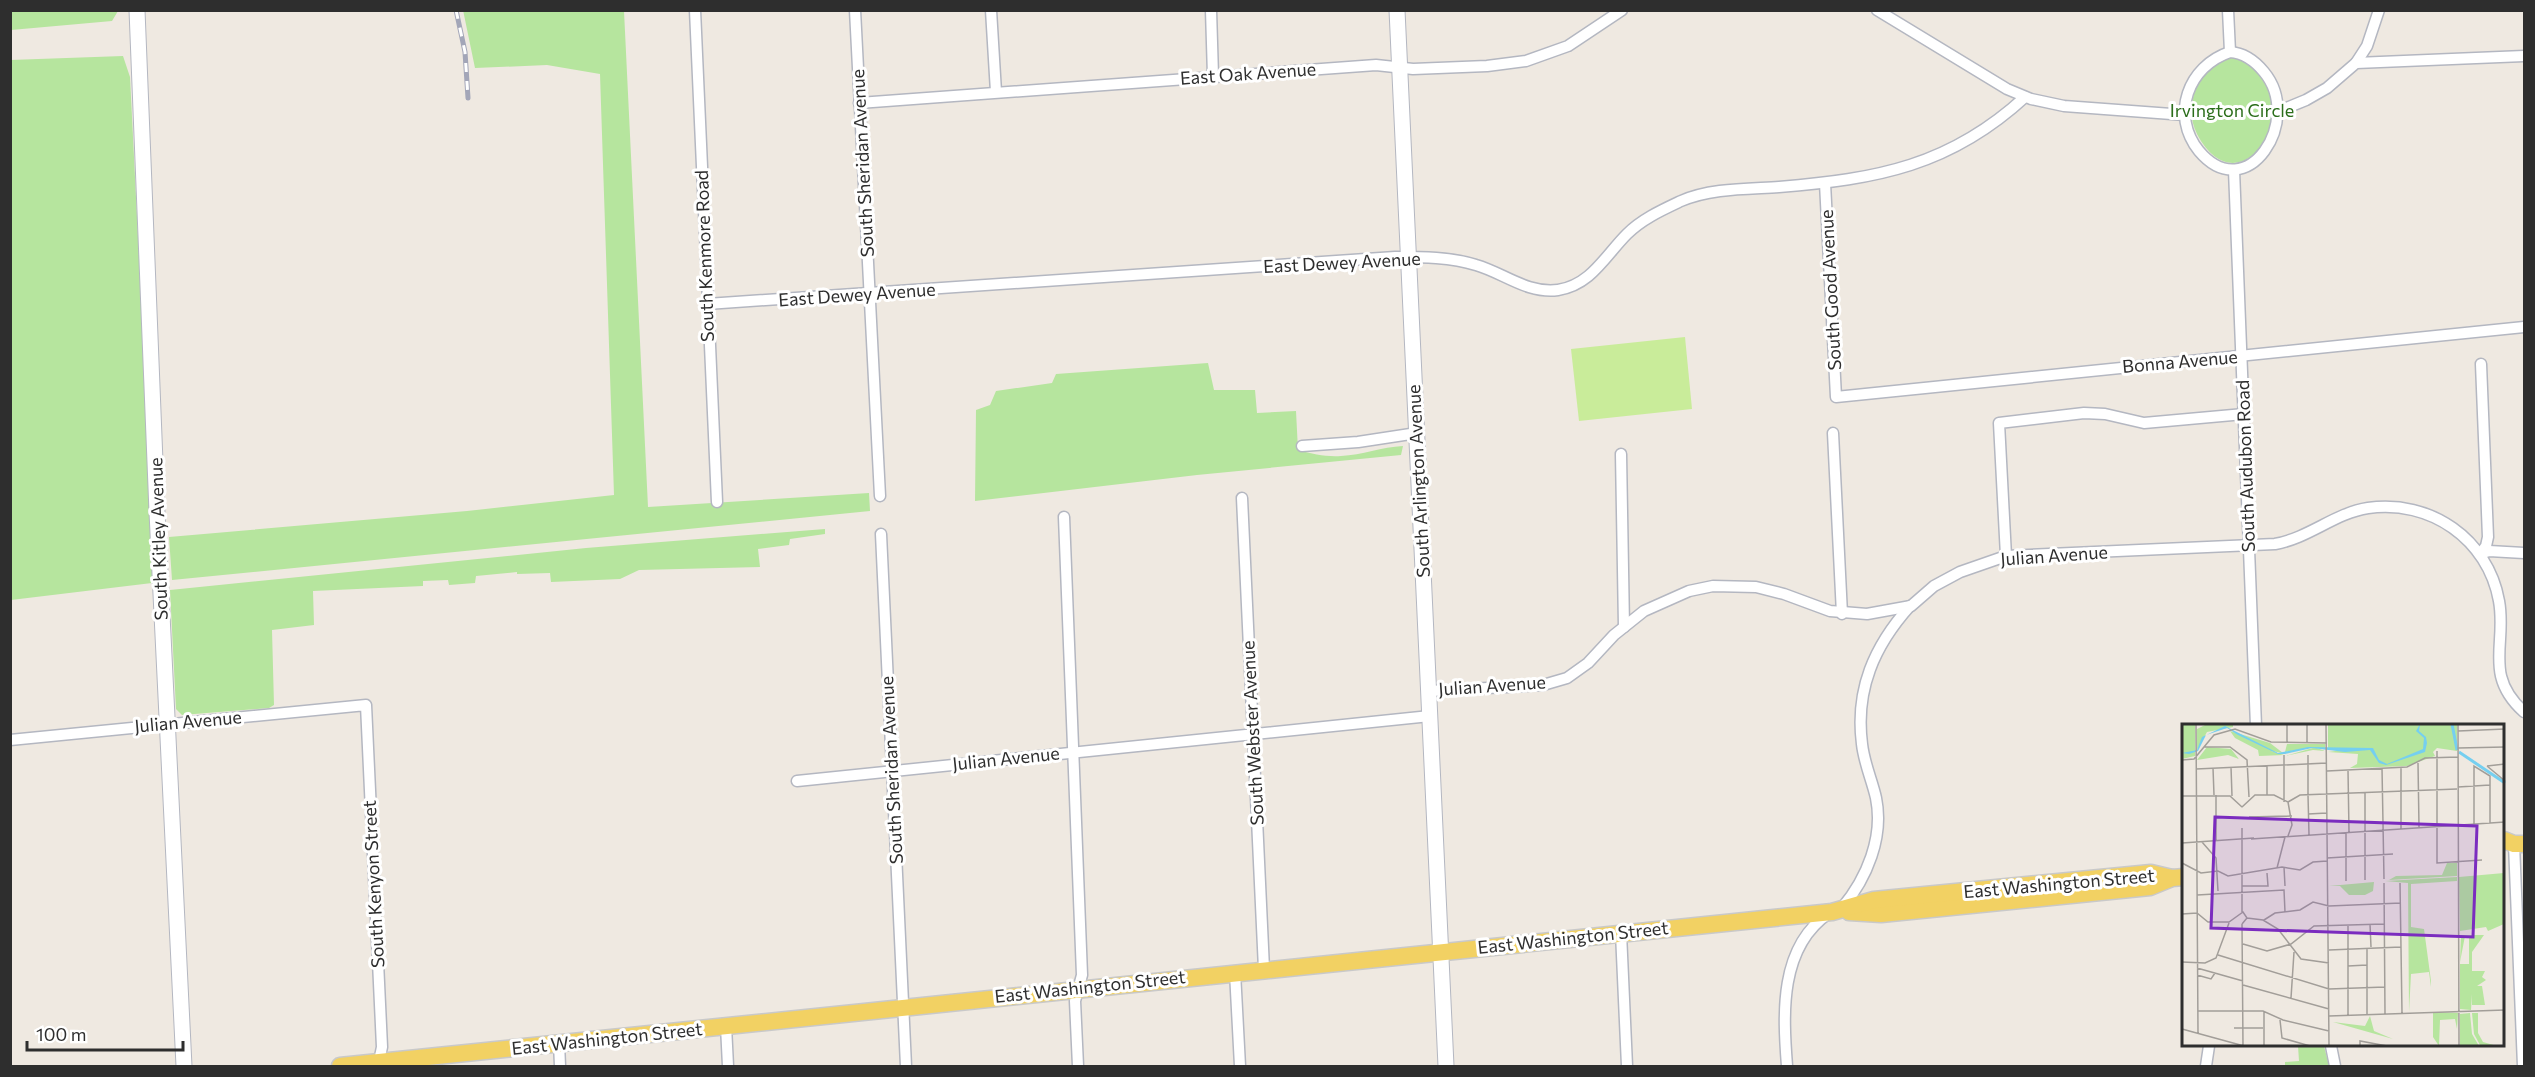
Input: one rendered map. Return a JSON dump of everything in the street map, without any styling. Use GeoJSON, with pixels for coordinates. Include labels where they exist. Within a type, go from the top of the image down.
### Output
{"type":"FeatureCollection","features":[{"type":"Feature","properties":{"kind":"main road","name":"South Kitley Avenue"},"geometry":{"type":"LineString","coordinates":[[137,10],[167,725],[184,1066]]}},
{"type":"Feature","properties":{"kind":"main road","name":"South Arlington Avenue"},"geometry":{"type":"LineString","coordinates":[[1397,10],[1446,1066]]}},
{"type":"Feature","properties":{"kind":"main road","name":"East Washington Street"},"geometry":{"type":"LineString","coordinates":[[340,1066],[379,1065],[903,1006],[1836,911],[1874,900],[2151,873],[2178,878]]}},
{"type":"Feature","properties":{"kind":"street","name":"South Kenmore Road"},"geometry":{"type":"LineString","coordinates":[[695,10],[717,502]]}},
{"type":"Feature","properties":{"kind":"street","name":"South Sheridan Avenue"},"geometry":{"type":"LineString","coordinates":[[855,10],[880,496]]}},
{"type":"Feature","properties":{"kind":"street"},"geometry":{"type":"LineString","coordinates":[[991,10],[996,92]]}},
{"type":"Feature","properties":{"kind":"street"},"geometry":{"type":"LineString","coordinates":[[1211,10],[1213,76]]}},
{"type":"Feature","properties":{"kind":"street","name":"East Oak Avenue"},"geometry":{"type":"LineString","coordinates":[[859,103],[1376,65],[1413,69],[1526,61],[1568,46],[1622,10]]}},
{"type":"Feature","properties":{"kind":"street"},"geometry":{"type":"LineString","coordinates":[[1877,10],[1920,38],[2025,97],[2059,105],[2185,115]]}},
{"type":"Feature","properties":{"kind":"street"},"geometry":{"type":"LineString","coordinates":[[2228,10],[2229,52]]}},
{"type":"Feature","properties":{"kind":"street"},"geometry":{"type":"LineString","coordinates":[[2279,111],[2327,88],[2356,63],[2367,45],[2379,10]]}},
{"type":"Feature","properties":{"kind":"street"},"geometry":{"type":"LineString","coordinates":[[2229,52],[2248,58],[2266,74],[2275,91],[2279,111],[2275,134],[2263,153],[2247,166],[2234,170],[2227,170],[2214,164],[2199,150],[2189,133],[2185,115],[2187,94],[2198,72],[2213,59],[2229,52]]}},
{"type":"Feature","properties":{"kind":"street"},"geometry":{"type":"LineString","coordinates":[[2356,63],[2524,56]]}},
{"type":"Feature","properties":{"kind":"street","name":"East Dewey Avenue"},"geometry":{"type":"LineString","coordinates":[[707,304],[1409,257],[1464,262],[1487,268],[1526,287],[1555,290],[1579,283],[1591,275],[1634,228],[1681,201],[1714,192],[1825,183],[1882,174],[1924,162],[1972,138],[1996,122],[2025,97]]}},
{"type":"Feature","properties":{"kind":"street","name":"South Audubon Road"},"geometry":{"type":"LineString","coordinates":[[2234,170],[2256,724]]}},
{"type":"Feature","properties":{"kind":"street","name":"South Good Avenue"},"geometry":{"type":"LineString","coordinates":[[1825,183],[1836,397]]}},
{"type":"Feature","properties":{"kind":"street","name":"Bonna Avenue"},"geometry":{"type":"LineString","coordinates":[[1836,397],[2524,327]]}},
{"type":"Feature","properties":{"kind":"street"},"geometry":{"type":"LineString","coordinates":[[2480,554],[2486,546],[2488,537],[2481,364]]}},
{"type":"Feature","properties":{"kind":"street"},"geometry":{"type":"LineString","coordinates":[[2006,556],[1999,423],[2084,413],[2105,414],[2144,423],[2244,414]]}},
{"type":"Feature","properties":{"kind":"street"},"geometry":{"type":"LineString","coordinates":[[1302,446],[1358,442],[1417,433]]}},
{"type":"Feature","properties":{"kind":"street"},"geometry":{"type":"LineString","coordinates":[[1833,433],[1842,614]]}},
{"type":"Feature","properties":{"kind":"street"},"geometry":{"type":"LineString","coordinates":[[1621,454],[1624,627]]}},
{"type":"Feature","properties":{"kind":"street","name":"South Webster Avenue"},"geometry":{"type":"LineString","coordinates":[[1242,498],[1264,969]]}},
{"type":"Feature","properties":{"kind":"street","name":"Julian Avenue"},"geometry":{"type":"LineString","coordinates":[[1429,691],[1543,685],[1558,681],[1576,673],[1644,611],[1671,597],[1689,591],[1723,585],[1756,587],[1775,591],[1842,614],[1867,614],[1911,606],[1934,586],[1960,572],[2006,556],[2276,544],[2295,540],[2354,511],[2394,506],[2413,509],[2441,519],[2465,537],[2480,554],[2494,581],[2499,601],[2500,672],[2507,690],[2524,712]]}},
{"type":"Feature","properties":{"kind":"street"},"geometry":{"type":"LineString","coordinates":[[1064,517],[1082,975],[1075,1001],[1078,1066]]}},
{"type":"Feature","properties":{"kind":"street","name":"South Sheridan Avenue"},"geometry":{"type":"LineString","coordinates":[[881,534],[906,1066]]}},
{"type":"Feature","properties":{"kind":"street"},"geometry":{"type":"LineString","coordinates":[[2480,554],[2490,551],[2524,553]]}},
{"type":"Feature","properties":{"kind":"street"},"geometry":{"type":"LineString","coordinates":[[1787,1066],[1783,1012],[1787,983],[1793,964],[1807,938],[1823,918],[1836,911],[1852,895],[1870,861],[1877,833],[1877,803],[1862,740],[1864,691],[1872,663],[1882,641],[1911,606]]}},
{"type":"Feature","properties":{"kind":"street","name":"Julian Avenue"},"geometry":{"type":"LineString","coordinates":[[10,740],[366,705]]}},
{"type":"Feature","properties":{"kind":"street","name":"South Kenyon Street"},"geometry":{"type":"LineString","coordinates":[[366,705],[382,1047],[379,1065]]}},
{"type":"Feature","properties":{"kind":"street","name":"Julian Avenue"},"geometry":{"type":"LineString","coordinates":[[797,781],[1430,716]]}},
{"type":"Feature","properties":{"kind":"street"},"geometry":{"type":"LineString","coordinates":[[2511,845],[2523,1066]]}},
{"type":"Feature","properties":{"kind":"street"},"geometry":{"type":"LineString","coordinates":[[1621,933],[1627,1066]]}},
{"type":"Feature","properties":{"kind":"street"},"geometry":{"type":"LineString","coordinates":[[1235,972],[1240,1066]]}},
{"type":"Feature","properties":{"kind":"street"},"geometry":{"type":"LineString","coordinates":[[726,1026],[728,1066]]}},
{"type":"Feature","properties":{"kind":"street"},"geometry":{"type":"LineString","coordinates":[[559,1043],[560,1066]]}},
{"type":"Feature","properties":{"kind":"street"},"geometry":{"type":"LineString","coordinates":[[2206,1066],[2209,1047]]}},
{"type":"Feature","properties":{"kind":"street"},"geometry":{"type":"LineString","coordinates":[[2331,1047],[2335,1066]]}},
{"type":"Feature","properties":{"kind":"green space"},"geometry":{"type":"Polygon","coordinates":[[[463,10],[624,11],[648,507],[869,493],[870,511],[172,580],[169,537],[467,511],[614,495],[600,74],[547,65],[475,68],[463,10]]]}},
{"type":"Feature","properties":{"kind":"green space"},"geometry":{"type":"Polygon","coordinates":[[[11,11],[118,11],[112,21],[11,30],[11,11]]]}},
{"type":"Feature","properties":{"kind":"green space"},"geometry":{"type":"Polygon","coordinates":[[[123,56],[130,77],[155,577],[152,583],[11,600],[10,60],[123,56]]]}},
{"type":"Feature","properties":{"kind":"green space","name":"Irvington Circle"},"geometry":{"type":"Polygon","coordinates":[[[2230,57],[2249,64],[2263,79],[2271,99],[2272,119],[2266,137],[2256,152],[2243,161],[2228,162],[2212,154],[2197,134],[2191,111],[2196,88],[2202,78],[2219,62],[2230,57]]]}},
{"type":"Feature","properties":{"kind":"green space"},"geometry":{"type":"Polygon","coordinates":[[[1685,337],[1692,409],[1579,421],[1571,349],[1685,337]]]}},
{"type":"Feature","properties":{"kind":"green space"},"geometry":{"type":"Polygon","coordinates":[[[1208,363],[1214,390],[1255,390],[1257,413],[1296,411],[1298,450],[1320,455],[1341,456],[1403,446],[1401,455],[1197,475],[975,501],[976,410],[990,405],[996,391],[1052,383],[1056,374],[1208,363]]]}},
{"type":"Feature","properties":{"kind":"green space"},"geometry":{"type":"Polygon","coordinates":[[[825,529],[825,534],[790,539],[789,545],[758,549],[760,567],[639,570],[620,579],[551,582],[550,573],[517,574],[517,572],[476,576],[475,583],[449,585],[448,580],[423,581],[423,586],[313,591],[314,625],[272,630],[274,705],[269,708],[182,715],[176,709],[170,590],[586,548],[825,529]]]}},
{"type":"Feature","properties":{"kind":"green space"},"geometry":{"type":"Polygon","coordinates":[[[2298,1047],[2324,1047],[2329,1066],[2285,1066],[2285,1062],[2299,1061],[2298,1047]]]}},
{"type":"Feature","properties":{"kind":"railway"},"geometry":{"type":"LineString","coordinates":[[456,10],[465,52],[468,98]]}}]}
